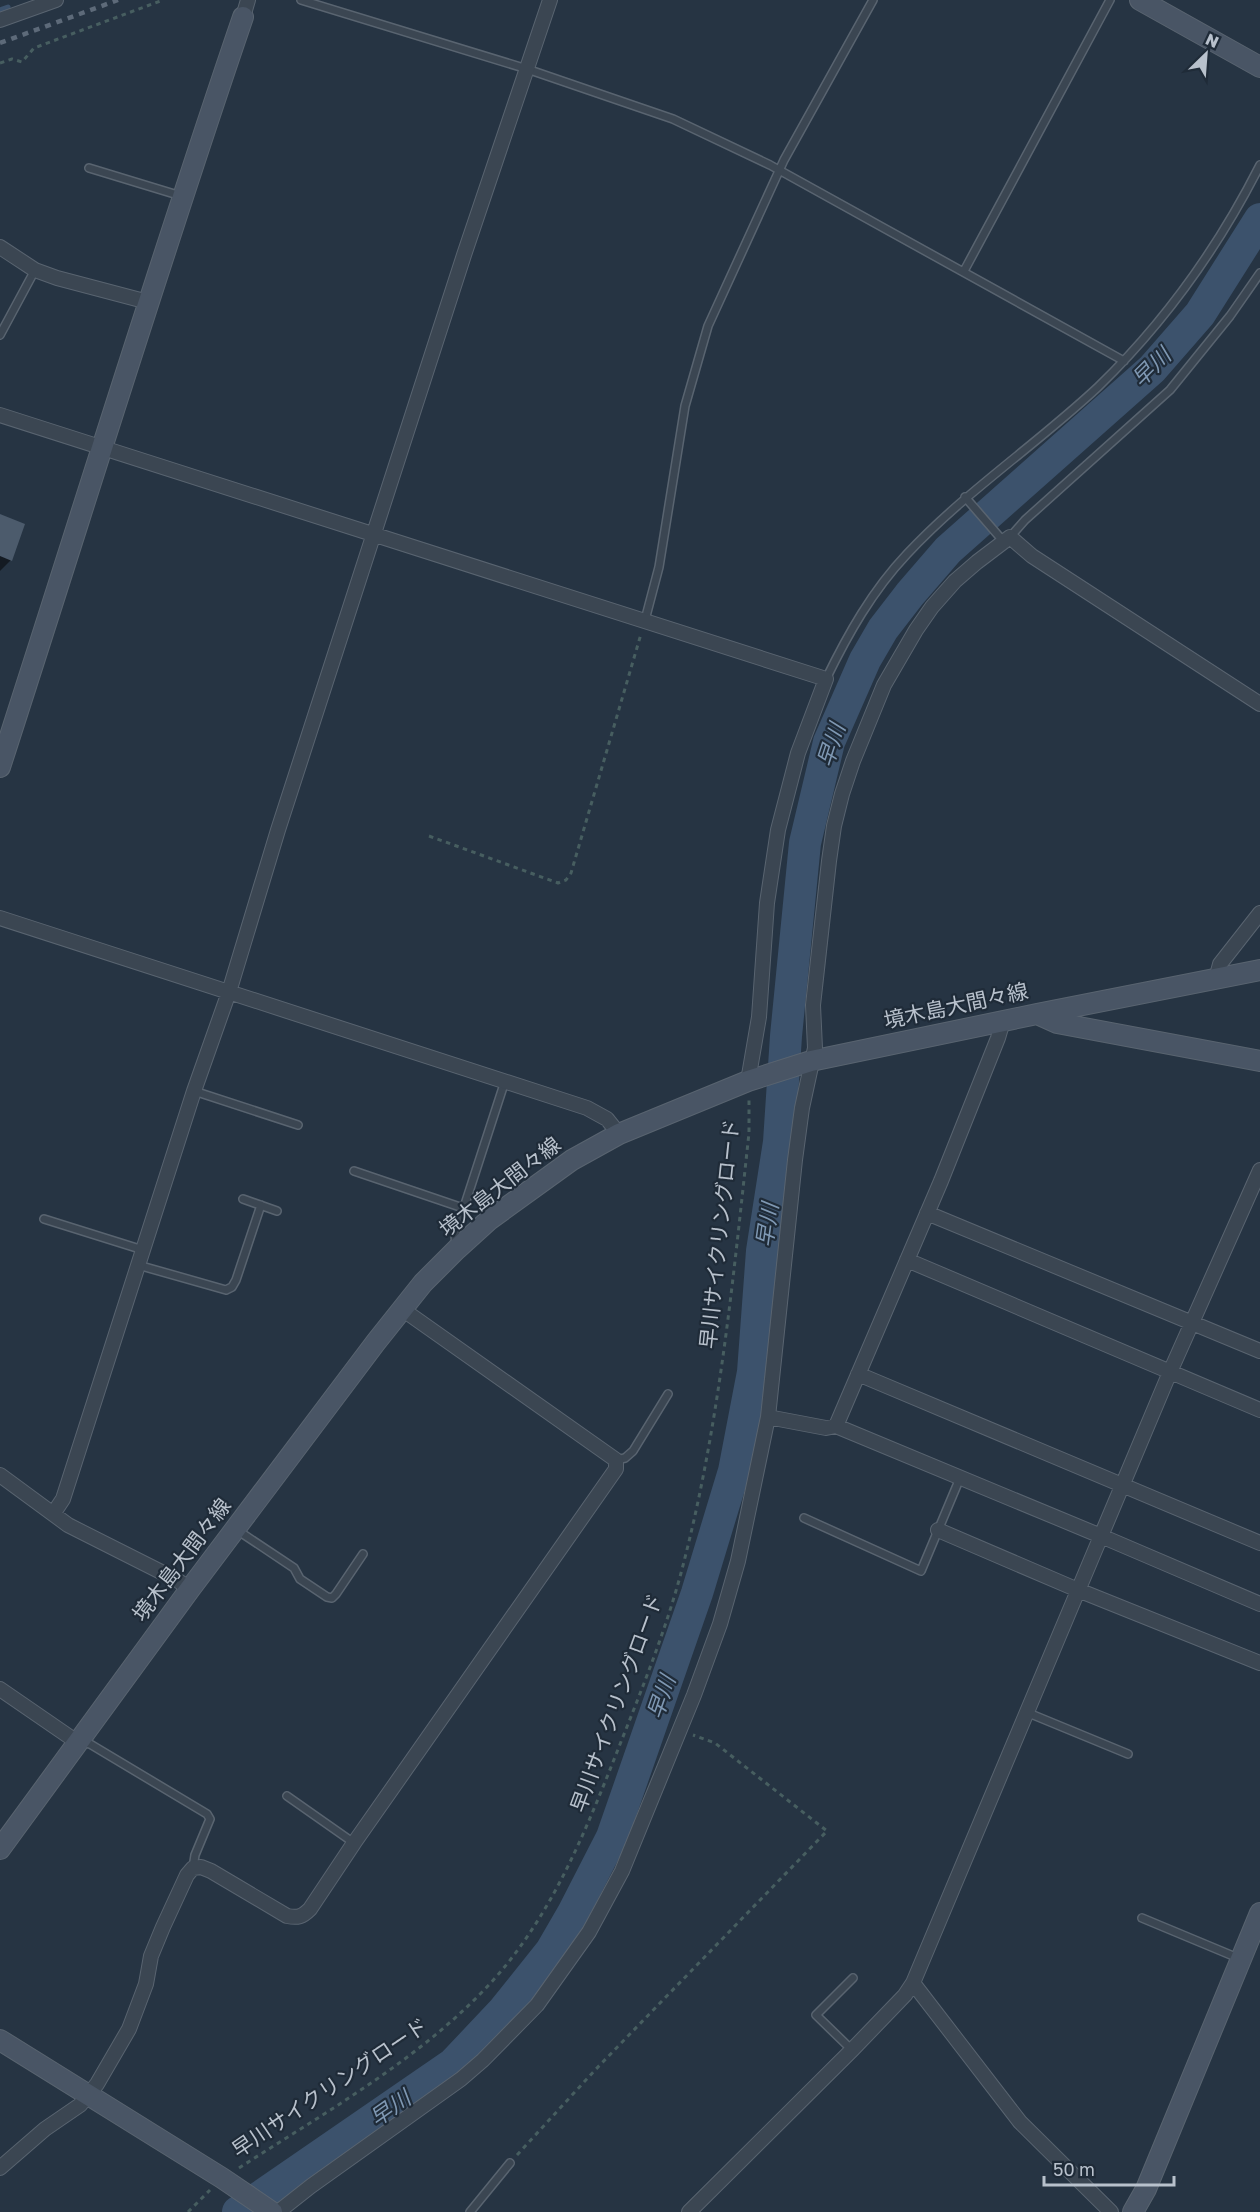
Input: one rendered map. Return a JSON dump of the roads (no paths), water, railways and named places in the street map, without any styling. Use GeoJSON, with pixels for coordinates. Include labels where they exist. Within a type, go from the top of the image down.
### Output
{"type":"FeatureCollection","features":[{"type":"Feature","properties":{"kind":"main road"},"geometry":{"type":"LineString","coordinates":[[1140,0],[1260,67]]}},
{"type":"Feature","properties":{"kind":"main road"},"geometry":{"type":"LineString","coordinates":[[0,767],[182,196],[246,8]]}},
{"type":"Feature","properties":{"kind":"main road","name":"境木島大間々線"},"geometry":{"type":"LineString","coordinates":[[0,1850],[235,1528],[402,1309],[423,1283],[457,1249],[489,1220],[527,1191],[572,1160],[619,1134],[807,1063],[1002,1020],[1260,970]]}},
{"type":"Feature","properties":{"kind":"main road"},"geometry":{"type":"LineString","coordinates":[[1037,1014],[1057,1023],[1260,1061]]}},
{"type":"Feature","properties":{"kind":"main road"},"geometry":{"type":"LineString","coordinates":[[1133,2212],[1146,2189],[1260,1912]]}},
{"type":"Feature","properties":{"kind":"main road"},"geometry":{"type":"LineString","coordinates":[[0,2040],[272,2211]]}},
{"type":"Feature","properties":{"kind":"street"},"geometry":{"type":"LineString","coordinates":[[0,20],[23,6],[56,0]]}},
{"type":"Feature","properties":{"kind":"street"},"geometry":{"type":"LineString","coordinates":[[53,1514],[63,1499],[194,1091],[229,992],[282,818],[374,534],[550,0]]}},
{"type":"Feature","properties":{"kind":"street"},"geometry":{"type":"LineString","coordinates":[[0,247],[35,270],[148,302]]}},
{"type":"Feature","properties":{"kind":"street"},"geometry":{"type":"LineString","coordinates":[[0,415],[826,679],[798,753],[778,830],[767,903],[759,1017],[750,1083]]}},
{"type":"Feature","properties":{"kind":"street"},"geometry":{"type":"LineString","coordinates":[[272,2211],[461,2079],[537,2005],[572,1959],[609,1899],[681,1731],[720,1624],[738,1561],[768,1417],[807,1063],[815,1048],[813,1005],[832,838],[842,794],[853,761],[884,685],[916,630],[932,607],[955,581],[1004,538],[1260,704]]}},
{"type":"Feature","properties":{"kind":"street"},"geometry":{"type":"LineString","coordinates":[[1216,979],[1220,964],[1260,913]]}},
{"type":"Feature","properties":{"kind":"street"},"geometry":{"type":"LineString","coordinates":[[0,918],[587,1108],[607,1119],[619,1134]]}},
{"type":"Feature","properties":{"kind":"street"},"geometry":{"type":"LineString","coordinates":[[836,1426],[927,1213],[998,1038],[1002,1020]]}},
{"type":"Feature","properties":{"kind":"street"},"geometry":{"type":"LineString","coordinates":[[689,2212],[852,2050],[905,1995],[913,1983],[1170,1372],[1260,1170]]}},
{"type":"Feature","properties":{"kind":"street"},"geometry":{"type":"LineString","coordinates":[[927,1213],[1260,1351]]}},
{"type":"Feature","properties":{"kind":"street"},"geometry":{"type":"LineString","coordinates":[[907,1260],[1260,1410]]}},
{"type":"Feature","properties":{"kind":"street"},"geometry":{"type":"LineString","coordinates":[[0,2168],[37,2135],[67,2116],[90,2095],[129,2029],[146,1984],[151,1956],[187,1875],[193,1868],[201,1867],[211,1871],[287,1917],[303,1916],[310,1909],[616,1469],[616,1460],[402,1309]]}},
{"type":"Feature","properties":{"kind":"street"},"geometry":{"type":"LineString","coordinates":[[858,1374],[1260,1543]]}},
{"type":"Feature","properties":{"kind":"street"},"geometry":{"type":"LineString","coordinates":[[768,1417],[826,1428],[836,1426],[1260,1604]]}},
{"type":"Feature","properties":{"kind":"street"},"geometry":{"type":"LineString","coordinates":[[0,1475],[68,1524],[177,1580],[190,1589]]}},
{"type":"Feature","properties":{"kind":"street"},"geometry":{"type":"LineString","coordinates":[[938,1530],[1078,1590],[1260,1663]]}},
{"type":"Feature","properties":{"kind":"street"},"geometry":{"type":"LineString","coordinates":[[0,1689],[77,1742]]}},
{"type":"Feature","properties":{"kind":"street"},"geometry":{"type":"LineString","coordinates":[[913,1983],[1020,2122],[1111,2212]]}},
{"type":"Feature","properties":{"kind":"lane"},"geometry":{"type":"LineString","coordinates":[[301,0],[527,69],[673,119],[780,171],[1124,361]]}},
{"type":"Feature","properties":{"kind":"lane"},"geometry":{"type":"LineString","coordinates":[[645,620],[658,567],[685,406],[708,326],[780,171],[873,0]]}},
{"type":"Feature","properties":{"kind":"lane"},"geometry":{"type":"LineString","coordinates":[[964,271],[1110,0]]}},
{"type":"Feature","properties":{"kind":"lane"},"geometry":{"type":"LineString","coordinates":[[826,679],[857,619],[906,554],[1096,388],[1154,328],[1223,233],[1260,165]]}},
{"type":"Feature","properties":{"kind":"lane"},"geometry":{"type":"LineString","coordinates":[[89,168],[182,196]]}},
{"type":"Feature","properties":{"kind":"lane"},"geometry":{"type":"LineString","coordinates":[[0,335],[35,270]]}},
{"type":"Feature","properties":{"kind":"lane"},"geometry":{"type":"LineString","coordinates":[[968,499],[1004,538],[1170,390],[1230,316],[1260,273]]}},
{"type":"Feature","properties":{"kind":"lane"},"geometry":{"type":"LineString","coordinates":[[457,1249],[455,1235],[505,1081]]}},
{"type":"Feature","properties":{"kind":"lane"},"geometry":{"type":"LineString","coordinates":[[194,1091],[298,1125]]}},
{"type":"Feature","properties":{"kind":"lane"},"geometry":{"type":"LineString","coordinates":[[354,1171],[463,1208]]}},
{"type":"Feature","properties":{"kind":"lane"},"geometry":{"type":"LineString","coordinates":[[243,1199],[277,1211]]}},
{"type":"Feature","properties":{"kind":"lane"},"geometry":{"type":"LineString","coordinates":[[138,1265],[226,1290],[232,1287],[236,1280],[261,1205]]}},
{"type":"Feature","properties":{"kind":"lane"},"geometry":{"type":"LineString","coordinates":[[44,1219],[143,1250]]}},
{"type":"Feature","properties":{"kind":"lane"},"geometry":{"type":"LineString","coordinates":[[616,1460],[625,1458],[633,1451],[668,1394]]}},
{"type":"Feature","properties":{"kind":"lane"},"geometry":{"type":"LineString","coordinates":[[804,1518],[921,1571],[960,1478]]}},
{"type":"Feature","properties":{"kind":"lane"},"geometry":{"type":"LineString","coordinates":[[235,1528],[294,1568],[300,1579],[327,1598],[332,1598],[336,1594],[363,1554]]}},
{"type":"Feature","properties":{"kind":"lane"},"geometry":{"type":"LineString","coordinates":[[1026,1712],[1128,1754]]}},
{"type":"Feature","properties":{"kind":"lane"},"geometry":{"type":"LineString","coordinates":[[77,1742],[90,1744],[207,1814],[210,1819],[209,1825],[195,1855],[193,1868]]}},
{"type":"Feature","properties":{"kind":"lane"},"geometry":{"type":"LineString","coordinates":[[287,1796],[354,1843]]}},
{"type":"Feature","properties":{"kind":"lane"},"geometry":{"type":"LineString","coordinates":[[1142,1918],[1241,1959]]}},
{"type":"Feature","properties":{"kind":"lane"},"geometry":{"type":"LineString","coordinates":[[852,2050],[816,2015],[853,1978]]}},
{"type":"Feature","properties":{"kind":"lane"},"geometry":{"type":"LineString","coordinates":[[470,2212],[510,2163]]}},
{"type":"Feature","properties":{"kind":"waterway"},"geometry":{"type":"LineString","coordinates":[[0,10],[8,7]]}},
{"type":"Feature","properties":{"kind":"waterway","name":"早川"},"geometry":{"type":"LineString","coordinates":[[238,2212],[453,2064],[503,2011],[551,1951],[612,1837],[697,1593],[734,1471],[753,1372],[762,1251],[779,1142],[786,1036],[805,843],[829,742],[865,660],[883,629],[910,594],[948,550],[1152,369],[1200,314],[1260,219]]}},
{"type":"Feature","properties":{"kind":"railway"},"geometry":{"type":"LineString","coordinates":[[0,43],[118,0]]}}]}
